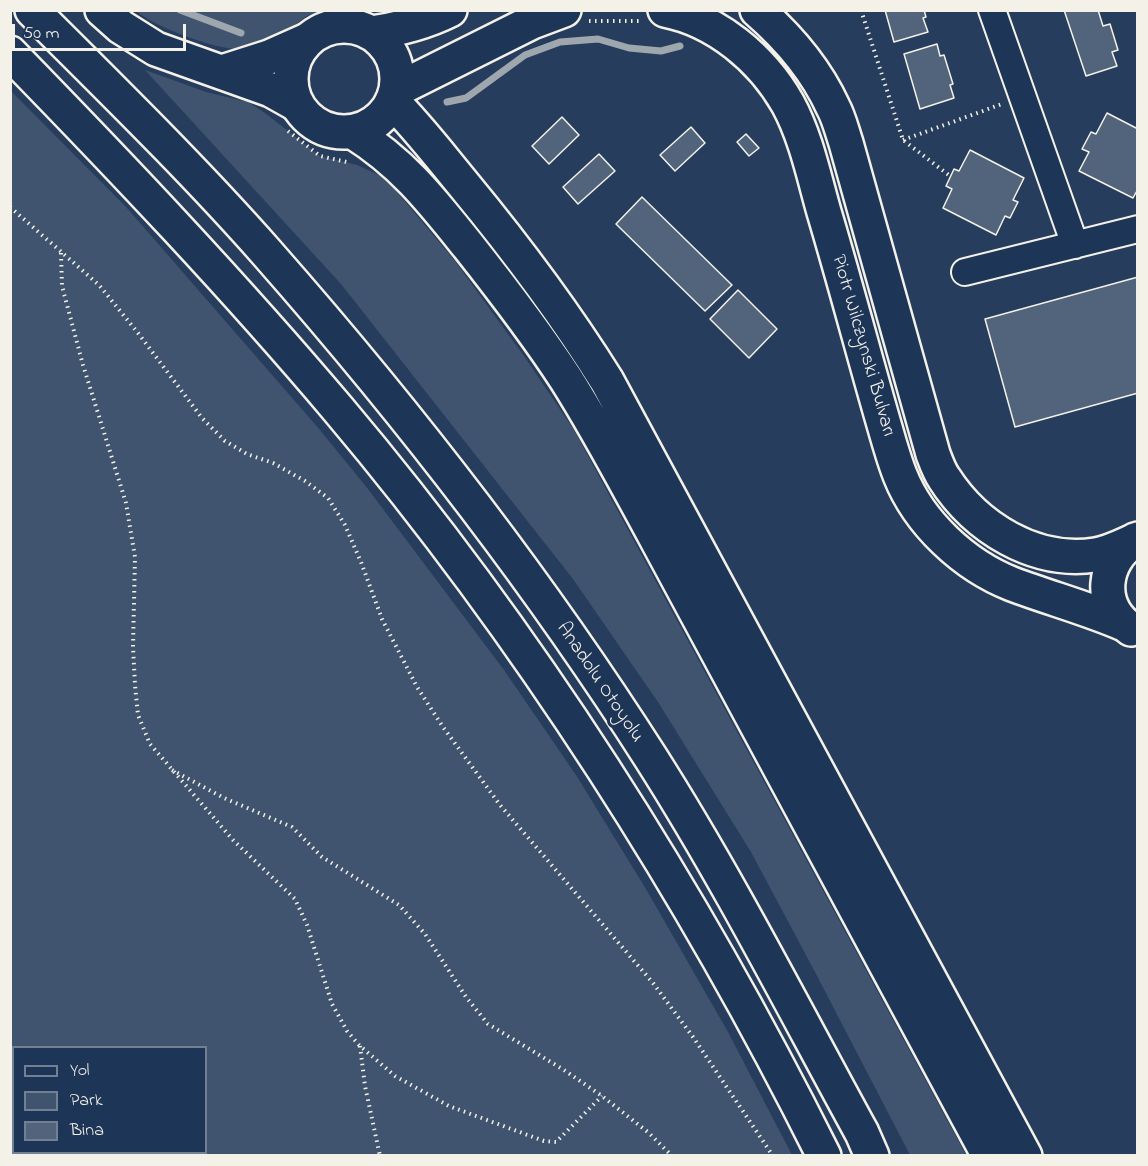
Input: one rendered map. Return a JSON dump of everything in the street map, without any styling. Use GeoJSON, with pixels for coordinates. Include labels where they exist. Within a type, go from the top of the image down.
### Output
{"type":"FeatureCollection","features":[{"type":"Feature","properties":{"kind":"main road","name":"Anadolu Otoyolu"},"geometry":{"type":"LineString","coordinates":[[32,10],[148,126],[265,251],[360,362],[493,532],[632,730],[732,896],[872,1155]]}},
{"type":"Feature","properties":{"kind":"main road"},"geometry":{"type":"LineString","coordinates":[[102,10],[121,27],[156,49],[271,90],[296,104]]}},
{"type":"Feature","properties":{"kind":"main road"},"geometry":{"type":"LineString","coordinates":[[372,33],[401,29],[427,21],[450,10]]}},
{"type":"Feature","properties":{"kind":"main road","name":"Piotr Wilczynski Bulvarı"},"geometry":{"type":"LineString","coordinates":[[757,10],[770,21],[809,66],[834,109],[846,143],[933,454],[943,477],[963,503],[985,523],[1012,541],[1042,553],[1067,556],[1095,555],[1108,552],[1137,539]]}},
{"type":"Feature","properties":{"kind":"main road","name":"Piotr Wilczynski Bulvarı"},"geometry":{"type":"LineString","coordinates":[[655,16],[699,22],[723,34],[745,51],[768,76],[788,104],[800,132],[816,184],[901,477],[917,505],[936,530],[958,553],[984,570],[1012,584],[1096,611],[1131,629]]}},
{"type":"Feature","properties":{"kind":"main road"},"geometry":{"type":"LineString","coordinates":[[394,95],[532,22],[571,17]]}},
{"type":"Feature","properties":{"kind":"main road"},"geometry":{"type":"LineString","coordinates":[[222,72],[269,57],[305,41],[319,31],[336,26],[355,26],[372,33],[385,45],[394,62],[398,80],[394,95],[384,114],[370,125],[353,132],[336,132],[320,127],[306,118],[296,104],[291,88],[290,71],[305,41]]}},
{"type":"Feature","properties":{"kind":"main road"},"geometry":{"type":"LineString","coordinates":[[10,53],[107,152],[231,286],[339,410],[456,559],[547,684],[611,779],[755,1023],[824,1155]]}},
{"type":"Feature","properties":{"kind":"main road"},"geometry":{"type":"LineString","coordinates":[[394,95],[523,258],[573,327],[607,381],[1025,1155]]}},
{"type":"Feature","properties":{"kind":"main road"},"geometry":{"type":"LineString","coordinates":[[353,132],[376,146],[404,169],[436,206],[493,277],[566,379],[656,538],[989,1155]]}},
{"type":"Feature","properties":{"kind":"main road","name":"Piotr Wilczynski Bulvarı"},"geometry":{"type":"LineString","coordinates":[[1131,629],[1114,610],[1108,594],[1108,577],[1114,561],[1125,547],[1137,539]]}},
{"type":"Feature","properties":{"kind":"street"},"geometry":{"type":"LineString","coordinates":[[992,10],[1075,245]]}},
{"type":"Feature","properties":{"kind":"street"},"geometry":{"type":"LineString","coordinates":[[965,272],[1137,229]]}},
{"type":"Feature","properties":{"kind":"path"},"geometry":{"type":"LineString","coordinates":[[861,10],[903,140],[950,176]]}},
{"type":"Feature","properties":{"kind":"path"},"geometry":{"type":"LineString","coordinates":[[571,17],[590,20],[655,16]]}},
{"type":"Feature","properties":{"kind":"path"},"geometry":{"type":"LineString","coordinates":[[903,140],[1022,96]]}},
{"type":"Feature","properties":{"kind":"path"},"geometry":{"type":"LineString","coordinates":[[10,207],[99,285],[202,418],[225,441],[305,481],[328,498],[345,525],[382,619],[417,687],[443,727],[500,805],[653,982],[693,1036],[772,1155]]}},
{"type":"Feature","properties":{"kind":"path"},"geometry":{"type":"LineString","coordinates":[[61,252],[62,285],[83,365],[126,503],[135,557],[133,647],[138,715],[150,744],[168,768],[233,840],[295,899],[315,946],[332,1005],[347,1031],[359,1045],[395,1076],[449,1106],[544,1141],[556,1142],[602,1096]]}},
{"type":"Feature","properties":{"kind":"path"},"geometry":{"type":"LineString","coordinates":[[168,768],[224,798],[292,827],[322,857],[399,905],[425,934],[466,998],[488,1024],[602,1096],[649,1133],[672,1155]]}},
{"type":"Feature","properties":{"kind":"path"},"geometry":{"type":"LineString","coordinates":[[359,1045],[380,1155]]}},
{"type":"Feature","properties":{"kind":"green space"},"geometry":{"type":"Polygon","coordinates":[[[136,11],[374,11],[314,14],[305,17],[279,39],[239,49],[216,46],[185,36],[136,11]]]}},
{"type":"Feature","properties":{"kind":"green space"},"geometry":{"type":"Polygon","coordinates":[[[145,70],[206,92],[248,102],[320,156],[357,165],[379,175],[392,186],[455,261],[574,430],[966,1155],[910,1155],[751,852],[658,702],[573,579],[341,284],[145,70]]]}},
{"type":"Feature","properties":{"kind":"green space"},"geometry":{"type":"Polygon","coordinates":[[[11,91],[127,208],[320,430],[368,489],[504,670],[576,775],[646,889],[728,1032],[792,1155],[11,1155],[11,91]]]}},
{"type":"Feature","properties":{"kind":"building"},"geometry":{"type":"Polygon","coordinates":[[[885,10],[924,10],[926,17],[923,18],[928,32],[894,42],[885,10]]]}},
{"type":"Feature","properties":{"kind":"building"},"geometry":{"type":"Polygon","coordinates":[[[1064,10],[1098,10],[1103,26],[1110,24],[1118,50],[1112,52],[1117,66],[1086,76],[1064,10]]]}},
{"type":"Feature","properties":{"kind":"building"},"geometry":{"type":"Polygon","coordinates":[[[937,44],[940,56],[944,55],[953,84],[950,85],[954,98],[920,109],[904,54],[937,44]]]}},
{"type":"Feature","properties":{"kind":"building"},"geometry":{"type":"Polygon","coordinates":[[[1107,113],[1138,129],[1138,189],[1133,198],[1079,171],[1089,152],[1082,149],[1091,132],[1096,134],[1107,113]]]}},
{"type":"Feature","properties":{"kind":"building"},"geometry":{"type":"Polygon","coordinates":[[[562,117],[579,135],[549,164],[532,146],[562,117]]]}},
{"type":"Feature","properties":{"kind":"building"},"geometry":{"type":"Polygon","coordinates":[[[691,127],[705,143],[675,171],[660,155],[691,127]]]}},
{"type":"Feature","properties":{"kind":"building"},"geometry":{"type":"Polygon","coordinates":[[[746,134],[759,148],[749,156],[737,142],[746,134]]]}},
{"type":"Feature","properties":{"kind":"building"},"geometry":{"type":"Polygon","coordinates":[[[970,150],[1024,178],[1013,200],[1018,202],[1010,218],[1005,216],[996,235],[943,208],[952,189],[946,186],[954,169],[959,171],[970,150]]]}},
{"type":"Feature","properties":{"kind":"building"},"geometry":{"type":"Polygon","coordinates":[[[599,154],[615,171],[578,204],[563,187],[599,154]]]}},
{"type":"Feature","properties":{"kind":"building"},"geometry":{"type":"Polygon","coordinates":[[[642,197],[732,285],[705,311],[616,224],[642,197]]]}},
{"type":"Feature","properties":{"kind":"building"},"geometry":{"type":"Polygon","coordinates":[[[1138,277],[1138,393],[1015,427],[985,319],[1138,277]]]}},
{"type":"Feature","properties":{"kind":"building"},"geometry":{"type":"Polygon","coordinates":[[[738,290],[777,329],[749,358],[710,319],[738,290]]]}},
{"type":"Feature","properties":{"kind":"waterway"},"geometry":{"type":"LineString","coordinates":[[180,10],[241,33]]}},
{"type":"Feature","properties":{"kind":"waterway"},"geometry":{"type":"LineString","coordinates":[[447,102],[466,98],[525,55],[560,42],[598,39],[629,48],[661,51],[680,46]]}}]}
